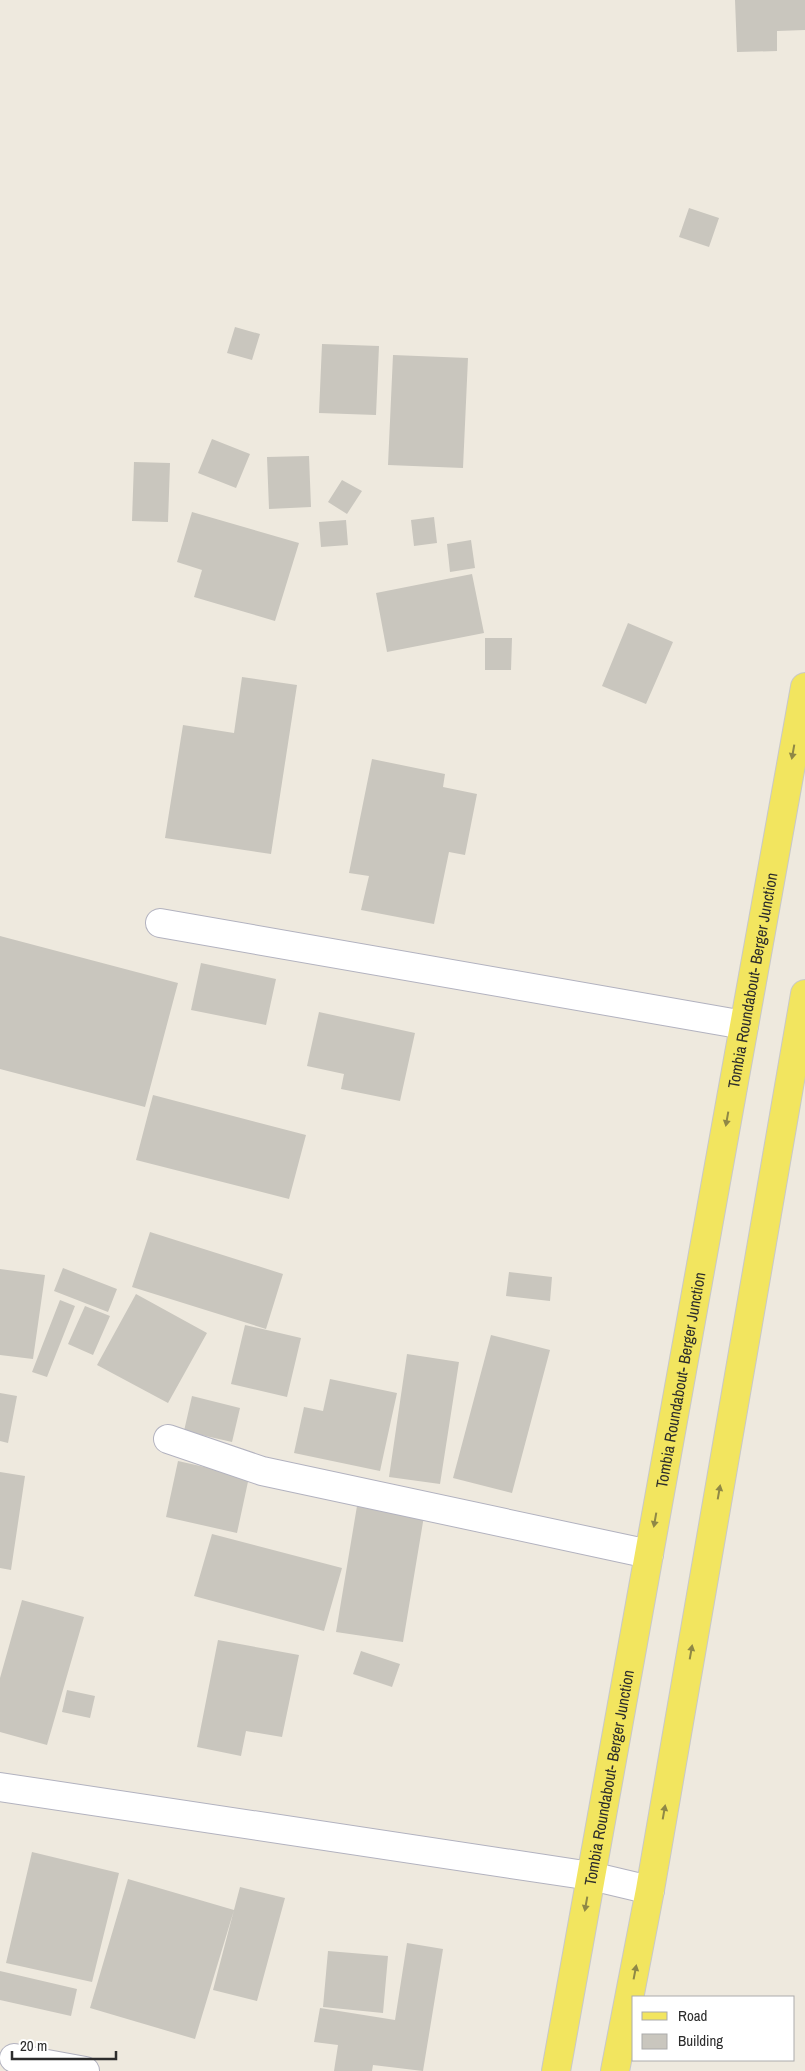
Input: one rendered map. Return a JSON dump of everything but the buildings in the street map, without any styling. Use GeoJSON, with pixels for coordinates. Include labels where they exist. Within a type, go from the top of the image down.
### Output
{"type":"FeatureCollection","features":[{"type":"Feature","properties":{"kind":"main road","name":"Tombia Roundabout- Berger Junction"},"geometry":{"type":"LineString","coordinates":[[556,2071],[805,687]]}},
{"type":"Feature","properties":{"kind":"main road"},"geometry":{"type":"LineString","coordinates":[[615,2071],[650,1890],[805,994]]}},
{"type":"Feature","properties":{"kind":"street"},"geometry":{"type":"LineString","coordinates":[[160,922],[744,1025]]}},
{"type":"Feature","properties":{"kind":"street"},"geometry":{"type":"LineString","coordinates":[[168,1439],[262,1471],[649,1554]]}},
{"type":"Feature","properties":{"kind":"street"},"geometry":{"type":"LineString","coordinates":[[0,1787],[591,1876],[650,1890]]}},
{"type":"Feature","properties":{"kind":"street"},"geometry":{"type":"LineString","coordinates":[[14,2058],[85,2071]]}}]}
